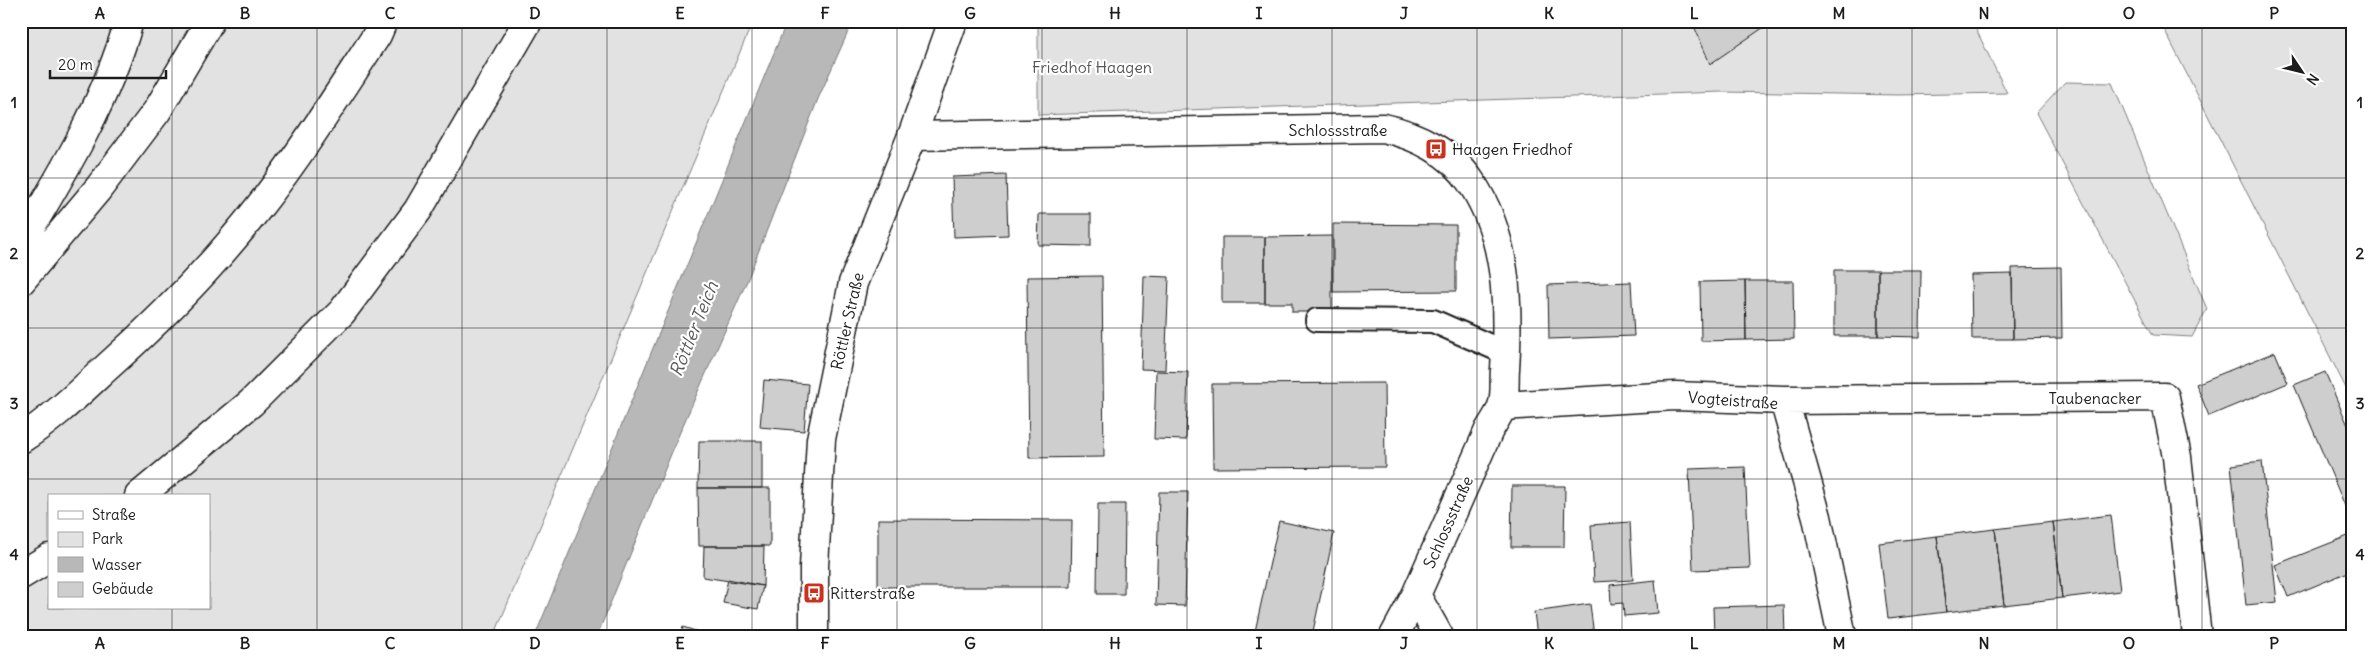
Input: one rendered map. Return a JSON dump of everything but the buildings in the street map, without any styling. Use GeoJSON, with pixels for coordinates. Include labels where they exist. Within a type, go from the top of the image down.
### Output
{"type":"FeatureCollection","features":[{"type":"Feature","properties":{"kind":"main road"},"geometry":{"type":"LineString","coordinates":[[21,243],[68,164],[101,94],[129,21]]}},
{"type":"Feature","properties":{"kind":"main road"},"geometry":{"type":"LineString","coordinates":[[21,281],[92,196],[157,111],[210,21]]}},
{"type":"Feature","properties":{"kind":"main road"},"geometry":{"type":"LineString","coordinates":[[21,440],[48,421],[123,353],[196,280],[258,208],[318,126],[377,35],[383,21]]}},
{"type":"Feature","properties":{"kind":"main road"},"geometry":{"type":"LineString","coordinates":[[141,494],[251,403],[342,312],[418,210],[528,21]]}},
{"type":"Feature","properties":{"kind":"main road","name":"Röttler Straße"},"geometry":{"type":"LineString","coordinates":[[814,636],[814,567],[821,439],[853,282],[912,136],[953,21]]}},
{"type":"Feature","properties":{"kind":"main road","name":"Schlossstraße"},"geometry":{"type":"LineString","coordinates":[[912,136],[1383,128],[1406,133],[1453,162],[1471,181],[1484,206],[1500,250],[1506,290],[1506,353],[1502,406],[1489,430],[1416,594],[1394,636]]}},
{"type":"Feature","properties":{"kind":"main road","name":"Vogteistraße"},"geometry":{"type":"LineString","coordinates":[[1502,406],[1675,396],[1784,400],[1817,517],[1842,636]]}},
{"type":"Feature","properties":{"kind":"main road","name":"Taubenacker"},"geometry":{"type":"LineString","coordinates":[[1784,400],[2164,397],[2176,457],[2197,636]]}},
{"type":"Feature","properties":{"kind":"main road"},"geometry":{"type":"LineString","coordinates":[[21,575],[48,559]]}},
{"type":"Feature","properties":{"kind":"main road"},"geometry":{"type":"LineString","coordinates":[[1416,594],[1439,636]]}},
{"type":"Feature","properties":{"kind":"lane"},"geometry":{"type":"LineString","coordinates":[[1317,320],[1433,321],[1506,353]]}},
{"type":"Feature","properties":{"kind":"green space"},"geometry":{"type":"Polygon","coordinates":[[[21,21],[753,21],[494,636],[21,636],[21,21]]]}},
{"type":"Feature","properties":{"kind":"green space","name":"Friedhof Haagen"},"geometry":{"type":"Polygon","coordinates":[[[1038,21],[1972,21],[2007,93],[1898,95],[1722,92],[1038,115],[1038,21]]]}},
{"type":"Feature","properties":{"kind":"green space"},"geometry":{"type":"Polygon","coordinates":[[[2160,21],[2353,21],[2353,402],[2160,21]]]}},
{"type":"Feature","properties":{"kind":"green space"},"geometry":{"type":"Polygon","coordinates":[[[2065,82],[2112,83],[2207,309],[2192,337],[2153,335],[2036,113],[2065,82]]]}},
{"type":"Feature","properties":{"kind":"water","name":"Röttler Teich"},"geometry":{"type":"Polygon","coordinates":[[[787,21],[853,21],[818,99],[747,281],[680,432],[597,636],[535,636],[787,21]]]}},
{"type":"Feature","properties":{"kind":"place","name":"Haagen Friedhof"},"geometry":{"type":"Point","coordinates":[1436,149]}},
{"type":"Feature","properties":{"kind":"place","name":"Ritterstraße"},"geometry":{"type":"Point","coordinates":[814,593]}}]}
